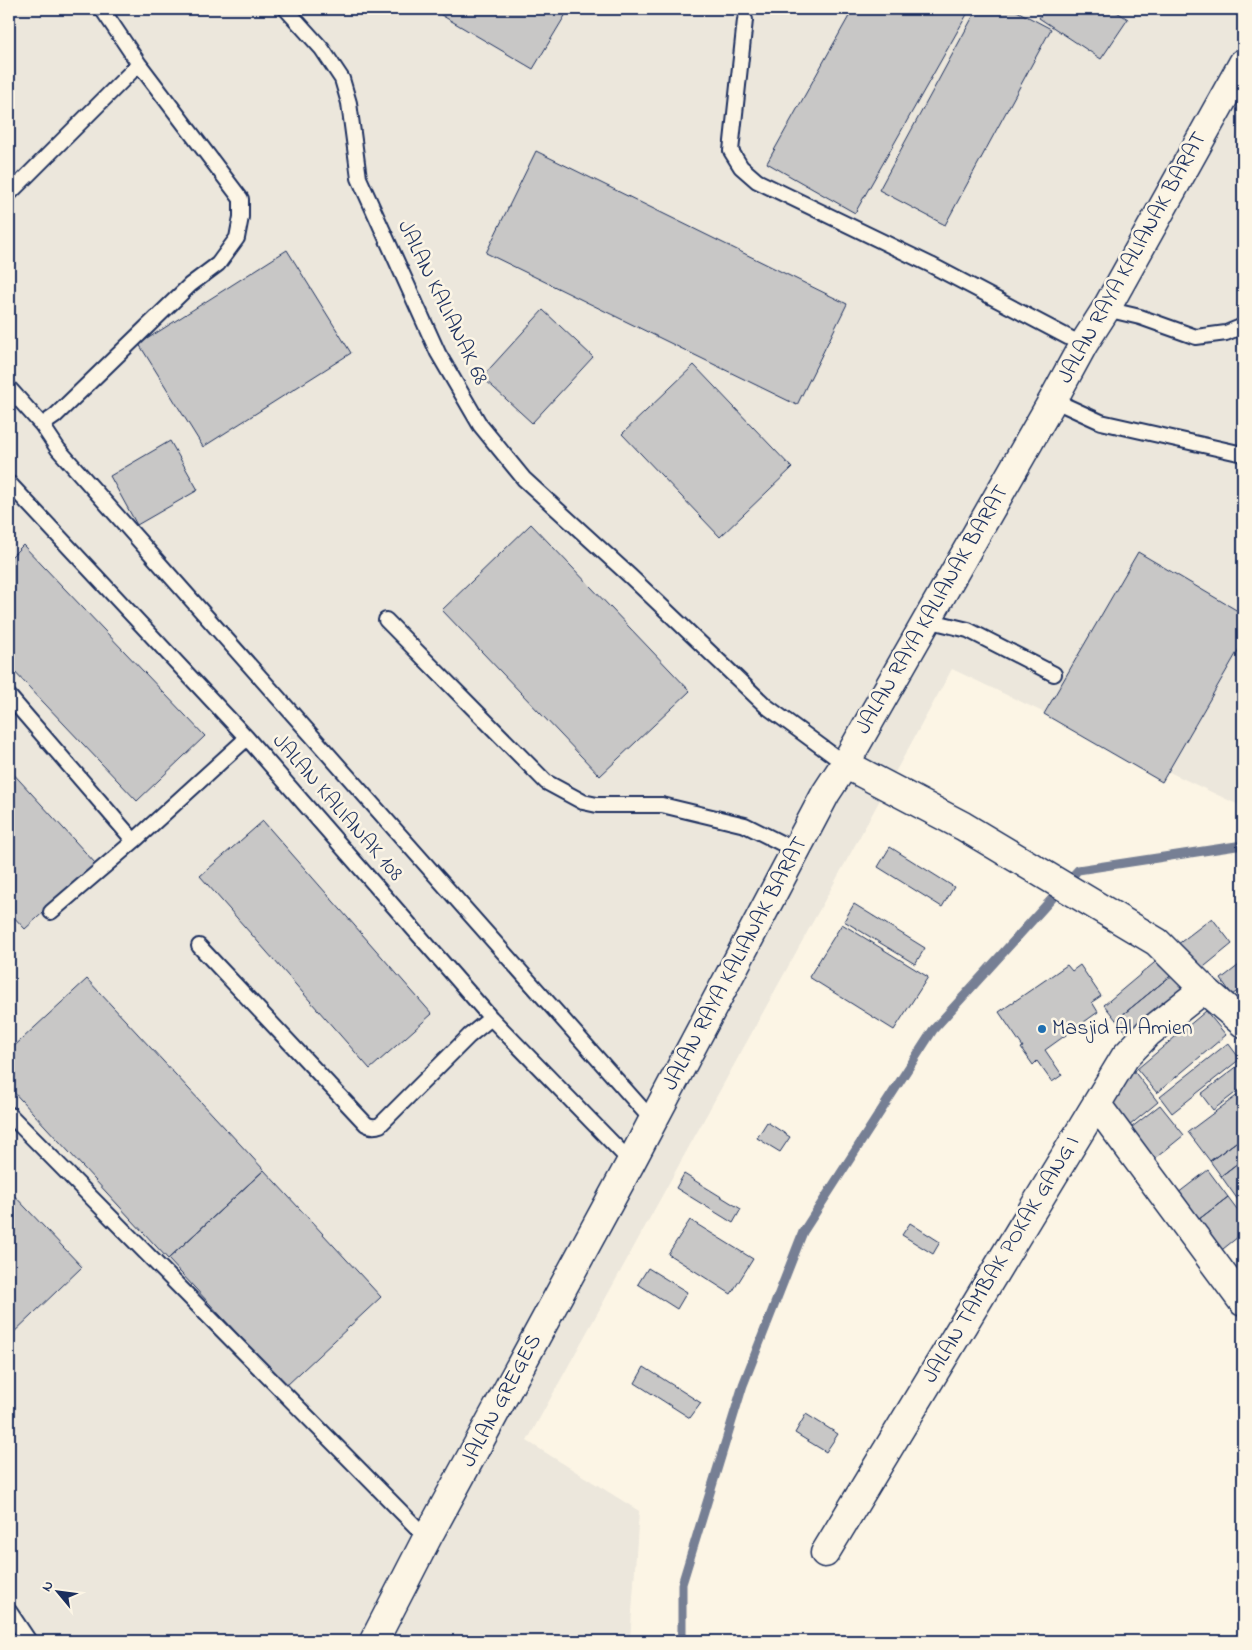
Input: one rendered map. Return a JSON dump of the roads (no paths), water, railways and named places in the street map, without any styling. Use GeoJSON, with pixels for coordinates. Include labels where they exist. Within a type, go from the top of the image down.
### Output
{"type":"FeatureCollection","features":[{"type":"Feature","properties":{"kind":"main road","name":"JALAN RAYA KALIANAK BARAT"},"geometry":{"type":"LineString","coordinates":[[631,1162],[826,793],[845,764],[1054,400],[1083,345],[1106,309],[1243,63]]}},
{"type":"Feature","properties":{"kind":"main road"},"geometry":{"type":"LineString","coordinates":[[845,764],[963,826],[1157,942],[1204,989],[1243,1023]]}},
{"type":"Feature","properties":{"kind":"main road","name":"JALAN TAMBAK POKAK GANG I"},"geometry":{"type":"LineString","coordinates":[[825,1553],[1125,1057],[1148,1033],[1204,989]]}},
{"type":"Feature","properties":{"kind":"main road"},"geometry":{"type":"LineString","coordinates":[[1097,1105],[1243,1302]]}},
{"type":"Feature","properties":{"kind":"main road","name":"JALAN GREGES"},"geometry":{"type":"LineString","coordinates":[[374,1641],[427,1538],[631,1162]]}},
{"type":"Feature","properties":{"kind":"lane"},"geometry":{"type":"LineString","coordinates":[[42,425],[55,416],[190,285],[218,264],[237,238],[241,217],[241,199],[139,64],[102,9]]}},
{"type":"Feature","properties":{"kind":"lane","name":"JALAN KALIANAK 68"},"geometry":{"type":"LineString","coordinates":[[286,9],[322,49],[342,79],[349,103],[359,178],[438,353],[480,425],[524,479],[630,576],[766,706],[845,764]]}},
{"type":"Feature","properties":{"kind":"lane"},"geometry":{"type":"LineString","coordinates":[[745,20],[731,151],[741,166],[757,181],[931,265],[1083,345]]}},
{"type":"Feature","properties":{"kind":"lane"},"geometry":{"type":"LineString","coordinates":[[9,194],[139,64]]}},
{"type":"Feature","properties":{"kind":"lane"},"geometry":{"type":"LineString","coordinates":[[1106,309],[1140,317],[1196,337],[1226,333],[1243,326]]}},
{"type":"Feature","properties":{"kind":"lane"},"geometry":{"type":"LineString","coordinates":[[9,388],[42,425],[58,449],[652,1120]]}},
{"type":"Feature","properties":{"kind":"lane"},"geometry":{"type":"LineString","coordinates":[[1054,400],[1101,422],[1243,454]]}},
{"type":"Feature","properties":{"kind":"lane","name":"JALAN KALIANAK 108"},"geometry":{"type":"LineString","coordinates":[[9,485],[247,738],[491,1018],[631,1162]]}},
{"type":"Feature","properties":{"kind":"lane"},"geometry":{"type":"LineString","coordinates":[[386,620],[546,782],[569,796],[597,805],[662,806],[745,825],[797,851]]}},
{"type":"Feature","properties":{"kind":"lane"},"geometry":{"type":"LineString","coordinates":[[927,620],[968,630],[1054,674]]}},
{"type":"Feature","properties":{"kind":"lane"},"geometry":{"type":"LineString","coordinates":[[9,696],[134,841]]}},
{"type":"Feature","properties":{"kind":"lane"},"geometry":{"type":"LineString","coordinates":[[51,912],[134,841],[247,738]]}},
{"type":"Feature","properties":{"kind":"lane"},"geometry":{"type":"LineString","coordinates":[[199,946],[366,1124],[371,1126],[380,1125],[469,1036],[491,1018]]}},
{"type":"Feature","properties":{"kind":"lane"},"geometry":{"type":"LineString","coordinates":[[9,1114],[427,1538]]}},
{"type":"Feature","properties":{"kind":"lane"},"geometry":{"type":"LineString","coordinates":[[9,1611],[29,1641]]}},
{"type":"Feature","properties":{"kind":"waterway"},"geometry":{"type":"LineString","coordinates":[[682,1641],[682,1584],[743,1385],[803,1232],[933,1030],[1078,870],[1243,845]]}},
{"type":"Feature","properties":{"kind":"place","name":"Masjid Al Amien"},"geometry":{"type":"Point","coordinates":[1042,1029]}}]}
